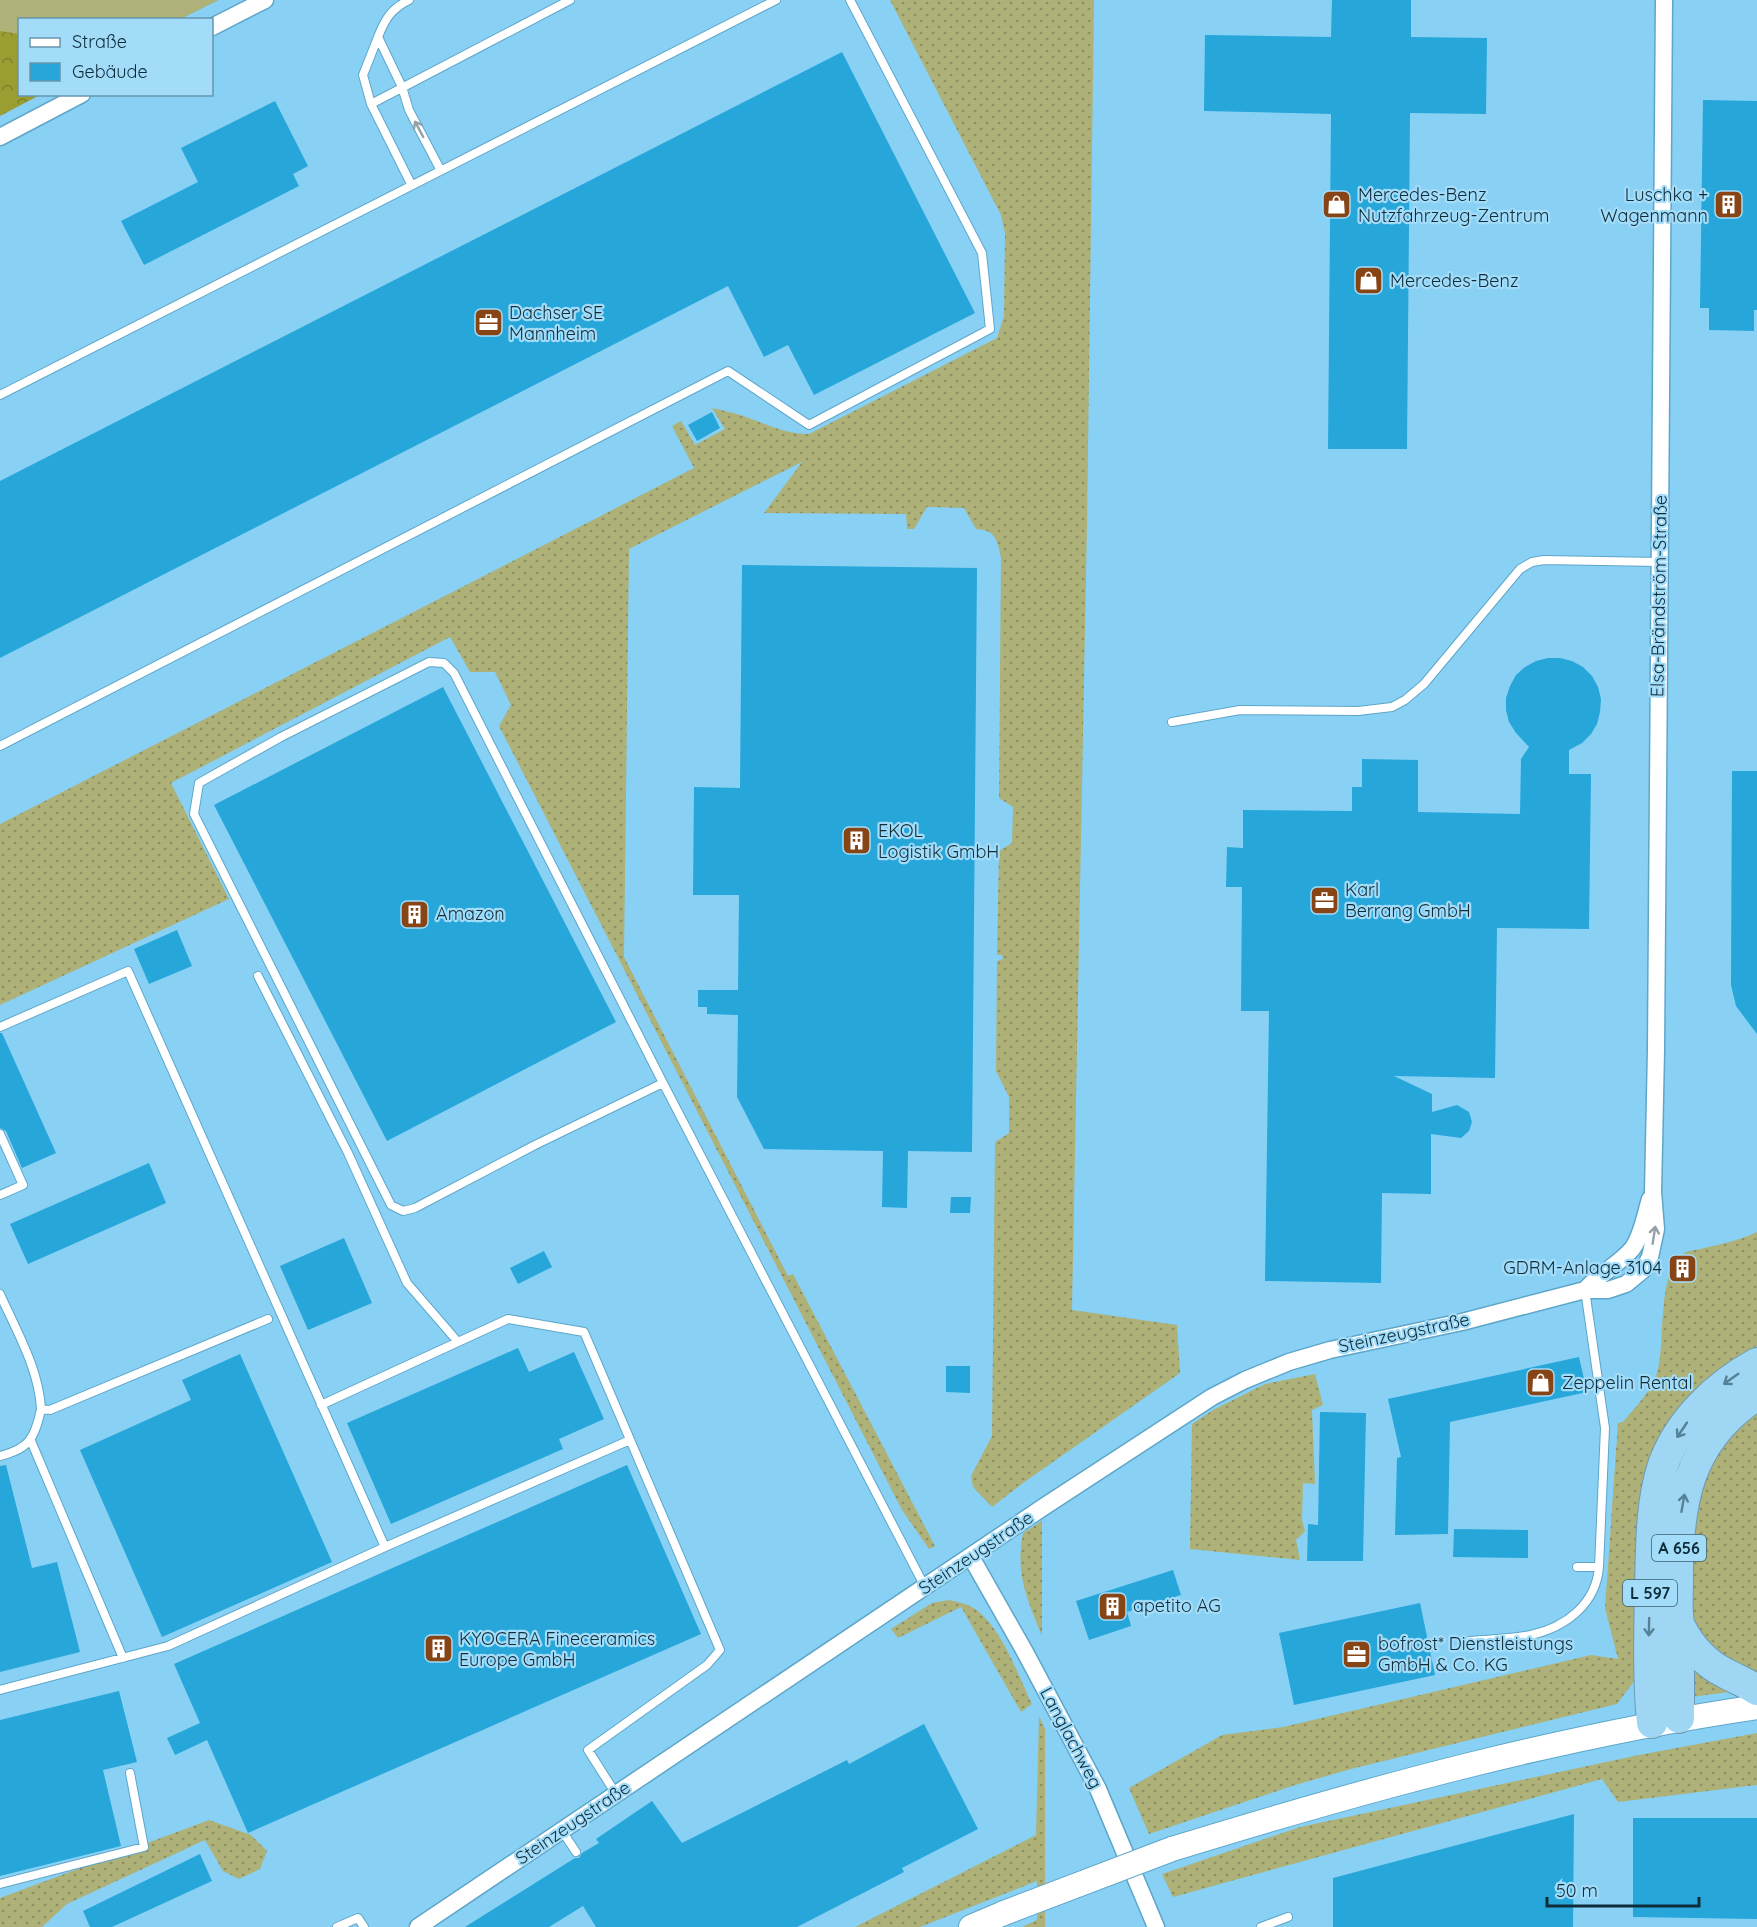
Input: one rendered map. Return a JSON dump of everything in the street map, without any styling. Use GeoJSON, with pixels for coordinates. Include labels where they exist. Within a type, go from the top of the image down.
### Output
{"type":"FeatureCollection","features":[{"type":"Feature","properties":{"kind":"highway","name":"L 597"},"geometry":{"type":"LineString","coordinates":[[1666,1721],[1648,1680],[1652,1520],[1664,1464],[1679,1434],[1706,1399],[1722,1385],[1757,1363]]}},
{"type":"Feature","properties":{"kind":"highway","name":"A 656"},"geometry":{"type":"LineString","coordinates":[[1666,1721],[1679,1626],[1680,1524],[1687,1485],[1706,1444],[1738,1408],[1757,1395]]}},
{"type":"Feature","properties":{"kind":"highway"},"geometry":{"type":"LineString","coordinates":[[1679,1626],[1695,1649],[1711,1665],[1757,1690]]}},
{"type":"Feature","properties":{"kind":"main road"},"geometry":{"type":"LineString","coordinates":[[971,1927],[1173,1849],[1308,1808],[1543,1747],[1666,1721],[1757,1707]]}},
{"type":"Feature","properties":{"kind":"street"},"geometry":{"type":"LineString","coordinates":[[213,26],[264,0]]}},
{"type":"Feature","properties":{"kind":"street","name":"Elsa-Brändström-Straße"},"geometry":{"type":"LineString","coordinates":[[1585,1290],[1634,1247],[1653,1192],[1664,0]]}},
{"type":"Feature","properties":{"kind":"street"},"geometry":{"type":"LineString","coordinates":[[0,136],[78,96]]}},
{"type":"Feature","properties":{"kind":"street","name":"Steinzeugstraße"},"geometry":{"type":"LineString","coordinates":[[418,1927],[1052,1501],[1212,1397],[1245,1380],[1289,1362],[1330,1350],[1462,1322],[1585,1290]]}},
{"type":"Feature","properties":{"kind":"street","name":"Langlachweg"},"geometry":{"type":"LineString","coordinates":[[971,1557],[1025,1652],[1098,1790],[1156,1927]]}},
{"type":"Feature","properties":{"kind":"lane"},"geometry":{"type":"LineString","coordinates":[[409,0],[396,7],[385,19],[363,75],[371,104],[411,184]]}},
{"type":"Feature","properties":{"kind":"lane"},"geometry":{"type":"LineString","coordinates":[[371,104],[570,0]]}},
{"type":"Feature","properties":{"kind":"lane"},"geometry":{"type":"LineString","coordinates":[[0,394],[776,0]]}},
{"type":"Feature","properties":{"kind":"lane"},"geometry":{"type":"LineString","coordinates":[[0,746],[728,371],[809,425],[990,329],[982,253],[850,0]]}},
{"type":"Feature","properties":{"kind":"lane"},"geometry":{"type":"LineString","coordinates":[[378,37],[402,87],[410,111],[440,169]]}},
{"type":"Feature","properties":{"kind":"lane"},"geometry":{"type":"LineString","coordinates":[[1172,722],[1240,710],[1358,711],[1392,707],[1405,700],[1424,684],[1520,569],[1532,562],[1544,560],[1659,562]]}},
{"type":"Feature","properties":{"kind":"lane"},"geometry":{"type":"LineString","coordinates":[[663,1083],[535,1145],[415,1208],[403,1211],[391,1205],[194,814],[199,783],[281,737],[429,662],[444,663],[454,673],[663,1083],[925,1588]]}},
{"type":"Feature","properties":{"kind":"lane"},"geometry":{"type":"LineString","coordinates":[[0,1027],[128,971],[385,1546]]}},
{"type":"Feature","properties":{"kind":"lane"},"geometry":{"type":"LineString","coordinates":[[258,976],[348,1153],[407,1283],[458,1342]]}},
{"type":"Feature","properties":{"kind":"lane"},"geometry":{"type":"LineString","coordinates":[[0,1134],[23,1185],[0,1195]]}},
{"type":"Feature","properties":{"kind":"lane"},"geometry":{"type":"LineString","coordinates":[[1470,1641],[1532,1635],[1570,1619],[1582,1607],[1598,1581],[1605,1428],[1585,1290]]}},
{"type":"Feature","properties":{"kind":"lane"},"geometry":{"type":"LineString","coordinates":[[0,1294],[34,1371],[40,1394],[41,1410],[32,1441],[123,1658]]}},
{"type":"Feature","properties":{"kind":"lane"},"geometry":{"type":"LineString","coordinates":[[41,1410],[50,1410],[268,1319]]}},
{"type":"Feature","properties":{"kind":"lane"},"geometry":{"type":"LineString","coordinates":[[321,1405],[508,1319],[584,1332],[720,1650],[707,1665],[588,1750],[616,1794]]}},
{"type":"Feature","properties":{"kind":"lane"},"geometry":{"type":"LineString","coordinates":[[0,1690],[168,1646],[385,1546],[630,1440]]}},
{"type":"Feature","properties":{"kind":"lane"},"geometry":{"type":"LineString","coordinates":[[0,1456],[16,1452],[32,1441]]}},
{"type":"Feature","properties":{"kind":"lane"},"geometry":{"type":"LineString","coordinates":[[1577,1567],[1599,1567]]}},
{"type":"Feature","properties":{"kind":"lane"},"geometry":{"type":"LineString","coordinates":[[0,1884],[144,1847],[130,1773]]}},
{"type":"Feature","properties":{"kind":"lane"},"geometry":{"type":"LineString","coordinates":[[562,1831],[576,1852]]}},
{"type":"Feature","properties":{"kind":"lane"},"geometry":{"type":"LineString","coordinates":[[1261,1927],[1288,1917]]}},
{"type":"Feature","properties":{"kind":"lane"},"geometry":{"type":"LineString","coordinates":[[337,1927],[358,1918],[364,1927]]}},
{"type":"Feature","properties":{"kind":"green space"},"geometry":{"type":"Polygon","coordinates":[[[0,0],[218,0],[182,18],[18,18],[18,34],[0,31],[0,0]]]}},
{"type":"Feature","properties":{"kind":"green space"},"geometry":{"type":"Polygon","coordinates":[[[218,0],[182,18],[18,18],[18,96],[38,96],[0,116],[0,6],[218,0]]]}},
{"type":"Feature","properties":{"kind":"green space"},"geometry":{"type":"Polygon","coordinates":[[[890,0],[1094,0],[1072,1310],[1177,1325],[1180,1373],[992,1507],[973,1487],[971,1476],[992,1436],[995,1142],[1009,1133],[1009,1097],[996,1071],[997,961],[1003,959],[1002,955],[997,955],[999,851],[1012,843],[1013,807],[999,798],[1001,557],[995,537],[988,531],[976,529],[964,508],[927,507],[914,529],[907,529],[906,514],[764,513],[802,462],[629,549],[624,957],[788,1276],[793,1274],[935,1546],[929,1549],[902,1510],[499,726],[511,705],[495,672],[470,672],[450,637],[171,783],[229,899],[0,1005],[0,824],[694,468],[672,426],[681,421],[695,445],[725,429],[712,408],[782,430],[809,434],[997,338],[1004,316],[1005,233],[1001,215],[890,0]]]}},
{"type":"Feature","properties":{"kind":"green space"},"geometry":{"type":"Polygon","coordinates":[[[1757,1232],[1757,1346],[1714,1374],[1668,1424],[1635,1680],[1617,1704],[1351,1769],[1292,1786],[1149,1834],[1129,1788],[1222,1735],[1283,1727],[1591,1655],[1618,1659],[1605,1608],[1618,1423],[1623,1422],[1642,1399],[1657,1373],[1665,1292],[1674,1263],[1688,1252],[1731,1242],[1757,1232]]]}},
{"type":"Feature","properties":{"kind":"green space"},"geometry":{"type":"Polygon","coordinates":[[[1315,1374],[1323,1405],[1312,1410],[1315,1484],[1303,1483],[1302,1520],[1305,1531],[1296,1540],[1300,1560],[1190,1549],[1192,1424],[1213,1410],[1265,1384],[1315,1374]]]}},
{"type":"Feature","properties":{"kind":"green space"},"geometry":{"type":"Polygon","coordinates":[[[1757,1406],[1757,1675],[1718,1659],[1692,1619],[1689,1521],[1703,1468],[1757,1406]]]}},
{"type":"Feature","properties":{"kind":"green space"},"geometry":{"type":"Polygon","coordinates":[[[1042,1521],[1042,1636],[1027,1598],[1020,1561],[1023,1533],[1042,1521]]]}},
{"type":"Feature","properties":{"kind":"green space"},"geometry":{"type":"Polygon","coordinates":[[[949,1600],[975,1609],[985,1617],[1001,1640],[1032,1704],[1021,1712],[961,1607],[898,1638],[891,1629],[932,1603],[949,1600]]]}},
{"type":"Feature","properties":{"kind":"green space"},"geometry":{"type":"Polygon","coordinates":[[[1690,1657],[1729,1692],[1691,1697],[1690,1657]]]}},
{"type":"Feature","properties":{"kind":"green space"},"geometry":{"type":"Polygon","coordinates":[[[1039,1716],[1045,1729],[1045,1927],[1022,1927],[1037,1920],[1037,1881],[920,1927],[855,1927],[1036,1835],[1039,1716]]]}},
{"type":"Feature","properties":{"kind":"green space"},"geometry":{"type":"Polygon","coordinates":[[[1757,1733],[1757,1785],[1618,1802],[1602,1779],[1173,1897],[1162,1874],[1300,1827],[1639,1755],[1757,1733]]]}},
{"type":"Feature","properties":{"kind":"green space"},"geometry":{"type":"Polygon","coordinates":[[[209,1820],[251,1835],[267,1851],[260,1869],[239,1879],[223,1871],[205,1840],[67,1904],[42,1927],[0,1927],[0,1898],[209,1820]]]}},
{"type":"Feature","properties":{"kind":"building","name":"Mercedes-Benz"},"geometry":{"type":"Polygon","coordinates":[[[1332,0],[1411,0],[1411,37],[1487,38],[1486,114],[1410,113],[1407,449],[1328,449],[1331,114],[1204,111],[1205,35],[1331,37],[1332,0]]]}},
{"type":"Feature","properties":{"kind":"building"},"geometry":{"type":"Polygon","coordinates":[[[842,52],[975,313],[814,395],[788,345],[764,357],[728,286],[0,658],[0,481],[842,52]]]}},
{"type":"Feature","properties":{"kind":"building","name":"Luschka + Wagenmann"},"geometry":{"type":"Polygon","coordinates":[[[1703,100],[1757,101],[1757,310],[1754,310],[1754,331],[1709,330],[1709,308],[1700,308],[1703,100]]]}},
{"type":"Feature","properties":{"kind":"building"},"geometry":{"type":"Polygon","coordinates":[[[275,101],[308,166],[293,174],[299,186],[144,265],[121,221],[198,182],[181,148],[275,101]]]}},
{"type":"Feature","properties":{"kind":"building"},"geometry":{"type":"Polygon","coordinates":[[[712,412],[720,428],[697,441],[688,425],[712,412]]]}},
{"type":"Feature","properties":{"kind":"building","name":"EKOL Logistik GmbH"},"geometry":{"type":"Polygon","coordinates":[[[742,565],[977,568],[972,1152],[908,1151],[907,1208],[882,1207],[883,1151],[764,1149],[737,1097],[738,1015],[707,1014],[707,1007],[698,1007],[698,990],[738,990],[739,895],[693,895],[694,787],[740,788],[742,565]]]}},
{"type":"Feature","properties":{"kind":"building"},"geometry":{"type":"Polygon","coordinates":[[[1548,658],[1572,661],[1583,667],[1592,676],[1601,699],[1597,724],[1591,734],[1582,743],[1569,750],[1569,774],[1591,774],[1589,929],[1497,928],[1495,1078],[1394,1076],[1432,1094],[1432,1112],[1457,1105],[1469,1112],[1472,1122],[1469,1131],[1461,1138],[1431,1134],[1431,1194],[1382,1193],[1381,1283],[1265,1281],[1269,1011],[1241,1011],[1242,887],[1226,887],[1227,847],[1243,848],[1243,810],[1352,811],[1352,787],[1362,787],[1362,759],[1418,760],[1418,812],[1520,814],[1521,759],[1529,747],[1509,722],[1506,698],[1516,675],[1536,661],[1548,658]]]}},
{"type":"Feature","properties":{"kind":"building","name":"Amazon"},"geometry":{"type":"Polygon","coordinates":[[[443,687],[616,1022],[387,1141],[214,805],[443,687]]]}},
{"type":"Feature","properties":{"kind":"building"},"geometry":{"type":"Polygon","coordinates":[[[1732,771],[1757,771],[1757,1034],[1736,1006],[1731,985],[1732,771]]]}},
{"type":"Feature","properties":{"kind":"building"},"geometry":{"type":"Polygon","coordinates":[[[177,930],[192,966],[149,984],[134,949],[177,930]]]}},
{"type":"Feature","properties":{"kind":"building"},"geometry":{"type":"Polygon","coordinates":[[[0,1033],[2,1033],[56,1153],[22,1168],[6,1131],[0,1128],[0,1033]]]}},
{"type":"Feature","properties":{"kind":"building"},"geometry":{"type":"Polygon","coordinates":[[[149,1163],[166,1203],[28,1264],[10,1224],[149,1163]]]}},
{"type":"Feature","properties":{"kind":"building"},"geometry":{"type":"Polygon","coordinates":[[[951,1197],[971,1197],[970,1213],[950,1213],[951,1197]]]}},
{"type":"Feature","properties":{"kind":"building"},"geometry":{"type":"Polygon","coordinates":[[[344,1238],[372,1303],[308,1330],[280,1266],[344,1238]]]}},
{"type":"Feature","properties":{"kind":"building"},"geometry":{"type":"Polygon","coordinates":[[[544,1251],[552,1267],[518,1284],[510,1268],[544,1251]]]}},
{"type":"Feature","properties":{"kind":"building"},"geometry":{"type":"Polygon","coordinates":[[[518,1348],[529,1372],[574,1352],[604,1419],[559,1439],[563,1449],[391,1524],[347,1423],[518,1348]]]}},
{"type":"Feature","properties":{"kind":"building"},"geometry":{"type":"Polygon","coordinates":[[[240,1354],[332,1562],[162,1637],[80,1450],[191,1400],[182,1380],[240,1354]]]}},
{"type":"Feature","properties":{"kind":"building"},"geometry":{"type":"Polygon","coordinates":[[[1579,1357],[1587,1392],[1450,1422],[1448,1534],[1395,1535],[1397,1458],[1401,1457],[1388,1399],[1579,1357]]]}},
{"type":"Feature","properties":{"kind":"building"},"geometry":{"type":"Polygon","coordinates":[[[946,1366],[970,1366],[970,1393],[946,1392],[946,1366]]]}},
{"type":"Feature","properties":{"kind":"building"},"geometry":{"type":"Polygon","coordinates":[[[1320,1412],[1366,1413],[1363,1561],[1307,1561],[1308,1524],[1318,1525],[1320,1412]]]}},
{"type":"Feature","properties":{"kind":"building"},"geometry":{"type":"Polygon","coordinates":[[[6,1465],[32,1568],[57,1562],[80,1652],[0,1672],[0,1466],[6,1465]]]}},
{"type":"Feature","properties":{"kind":"building","name":"KYOCERA Fineceramics Europe GmbH"},"geometry":{"type":"Polygon","coordinates":[[[627,1465],[701,1634],[248,1833],[207,1740],[175,1755],[167,1738],[200,1723],[174,1664],[627,1465]]]}},
{"type":"Feature","properties":{"kind":"building"},"geometry":{"type":"Polygon","coordinates":[[[1454,1529],[1528,1530],[1528,1558],[1453,1557],[1454,1529]]]}},
{"type":"Feature","properties":{"kind":"building","name":"apetito AG"},"geometry":{"type":"Polygon","coordinates":[[[1173,1570],[1181,1595],[1127,1612],[1131,1626],[1089,1640],[1076,1601],[1173,1570]]]}},
{"type":"Feature","properties":{"kind":"building","name":"bofrost* Dienstleistungs GmbH & Co. KG"},"geometry":{"type":"Polygon","coordinates":[[[1420,1603],[1435,1675],[1294,1705],[1279,1633],[1420,1603]]]}},
{"type":"Feature","properties":{"kind":"building"},"geometry":{"type":"Polygon","coordinates":[[[119,1691],[137,1762],[103,1770],[121,1846],[0,1876],[0,1720],[119,1691]]]}},
{"type":"Feature","properties":{"kind":"building"},"geometry":{"type":"Polygon","coordinates":[[[924,1724],[978,1829],[902,1868],[904,1872],[797,1927],[596,1927],[583,1906],[549,1927],[465,1927],[575,1858],[579,1858],[582,1853],[599,1843],[596,1839],[652,1801],[682,1843],[847,1760],[849,1764],[924,1724]]]}},
{"type":"Feature","properties":{"kind":"building"},"geometry":{"type":"Polygon","coordinates":[[[1574,1814],[1573,1927],[1333,1927],[1333,1878],[1574,1814]]]}},
{"type":"Feature","properties":{"kind":"building"},"geometry":{"type":"Polygon","coordinates":[[[1633,1818],[1757,1818],[1757,1919],[1633,1917],[1633,1818]]]}},
{"type":"Feature","properties":{"kind":"building"},"geometry":{"type":"Polygon","coordinates":[[[200,1854],[212,1881],[112,1927],[90,1927],[83,1911],[200,1854]]]}},
{"type":"Feature","properties":{"kind":"place","name":"Mercedes-Benz Nutzfahrzeug-Zentrum"},"geometry":{"type":"Point","coordinates":[1337,205]}},
{"type":"Feature","properties":{"kind":"place","name":"Luschka + Wagenmann"},"geometry":{"type":"Point","coordinates":[1729,205]}},
{"type":"Feature","properties":{"kind":"place","name":"Mercedes-Benz"},"geometry":{"type":"Point","coordinates":[1369,281]}},
{"type":"Feature","properties":{"kind":"place","name":"Dachser SE Mannheim"},"geometry":{"type":"Point","coordinates":[488,323]}},
{"type":"Feature","properties":{"kind":"place","name":"EKOL Logistik GmbH"},"geometry":{"type":"Point","coordinates":[857,841]}},
{"type":"Feature","properties":{"kind":"place","name":"Karl Berrang GmbH"},"geometry":{"type":"Point","coordinates":[1324,900]}},
{"type":"Feature","properties":{"kind":"place","name":"Amazon"},"geometry":{"type":"Point","coordinates":[415,914]}},
{"type":"Feature","properties":{"kind":"place","name":"GDRM-Anlage 3104"},"geometry":{"type":"Point","coordinates":[1683,1268]}},
{"type":"Feature","properties":{"kind":"place","name":"Zeppelin Rental"},"geometry":{"type":"Point","coordinates":[1541,1383]}},
{"type":"Feature","properties":{"kind":"place","name":"apetito AG"},"geometry":{"type":"Point","coordinates":[1112,1606]}},
{"type":"Feature","properties":{"kind":"place","name":"KYOCERA Fineceramics Europe GmbH"},"geometry":{"type":"Point","coordinates":[438,1649]}},
{"type":"Feature","properties":{"kind":"place","name":"bofrost* Dienstleistungs GmbH & Co. KG"},"geometry":{"type":"Point","coordinates":[1357,1654]}}]}
